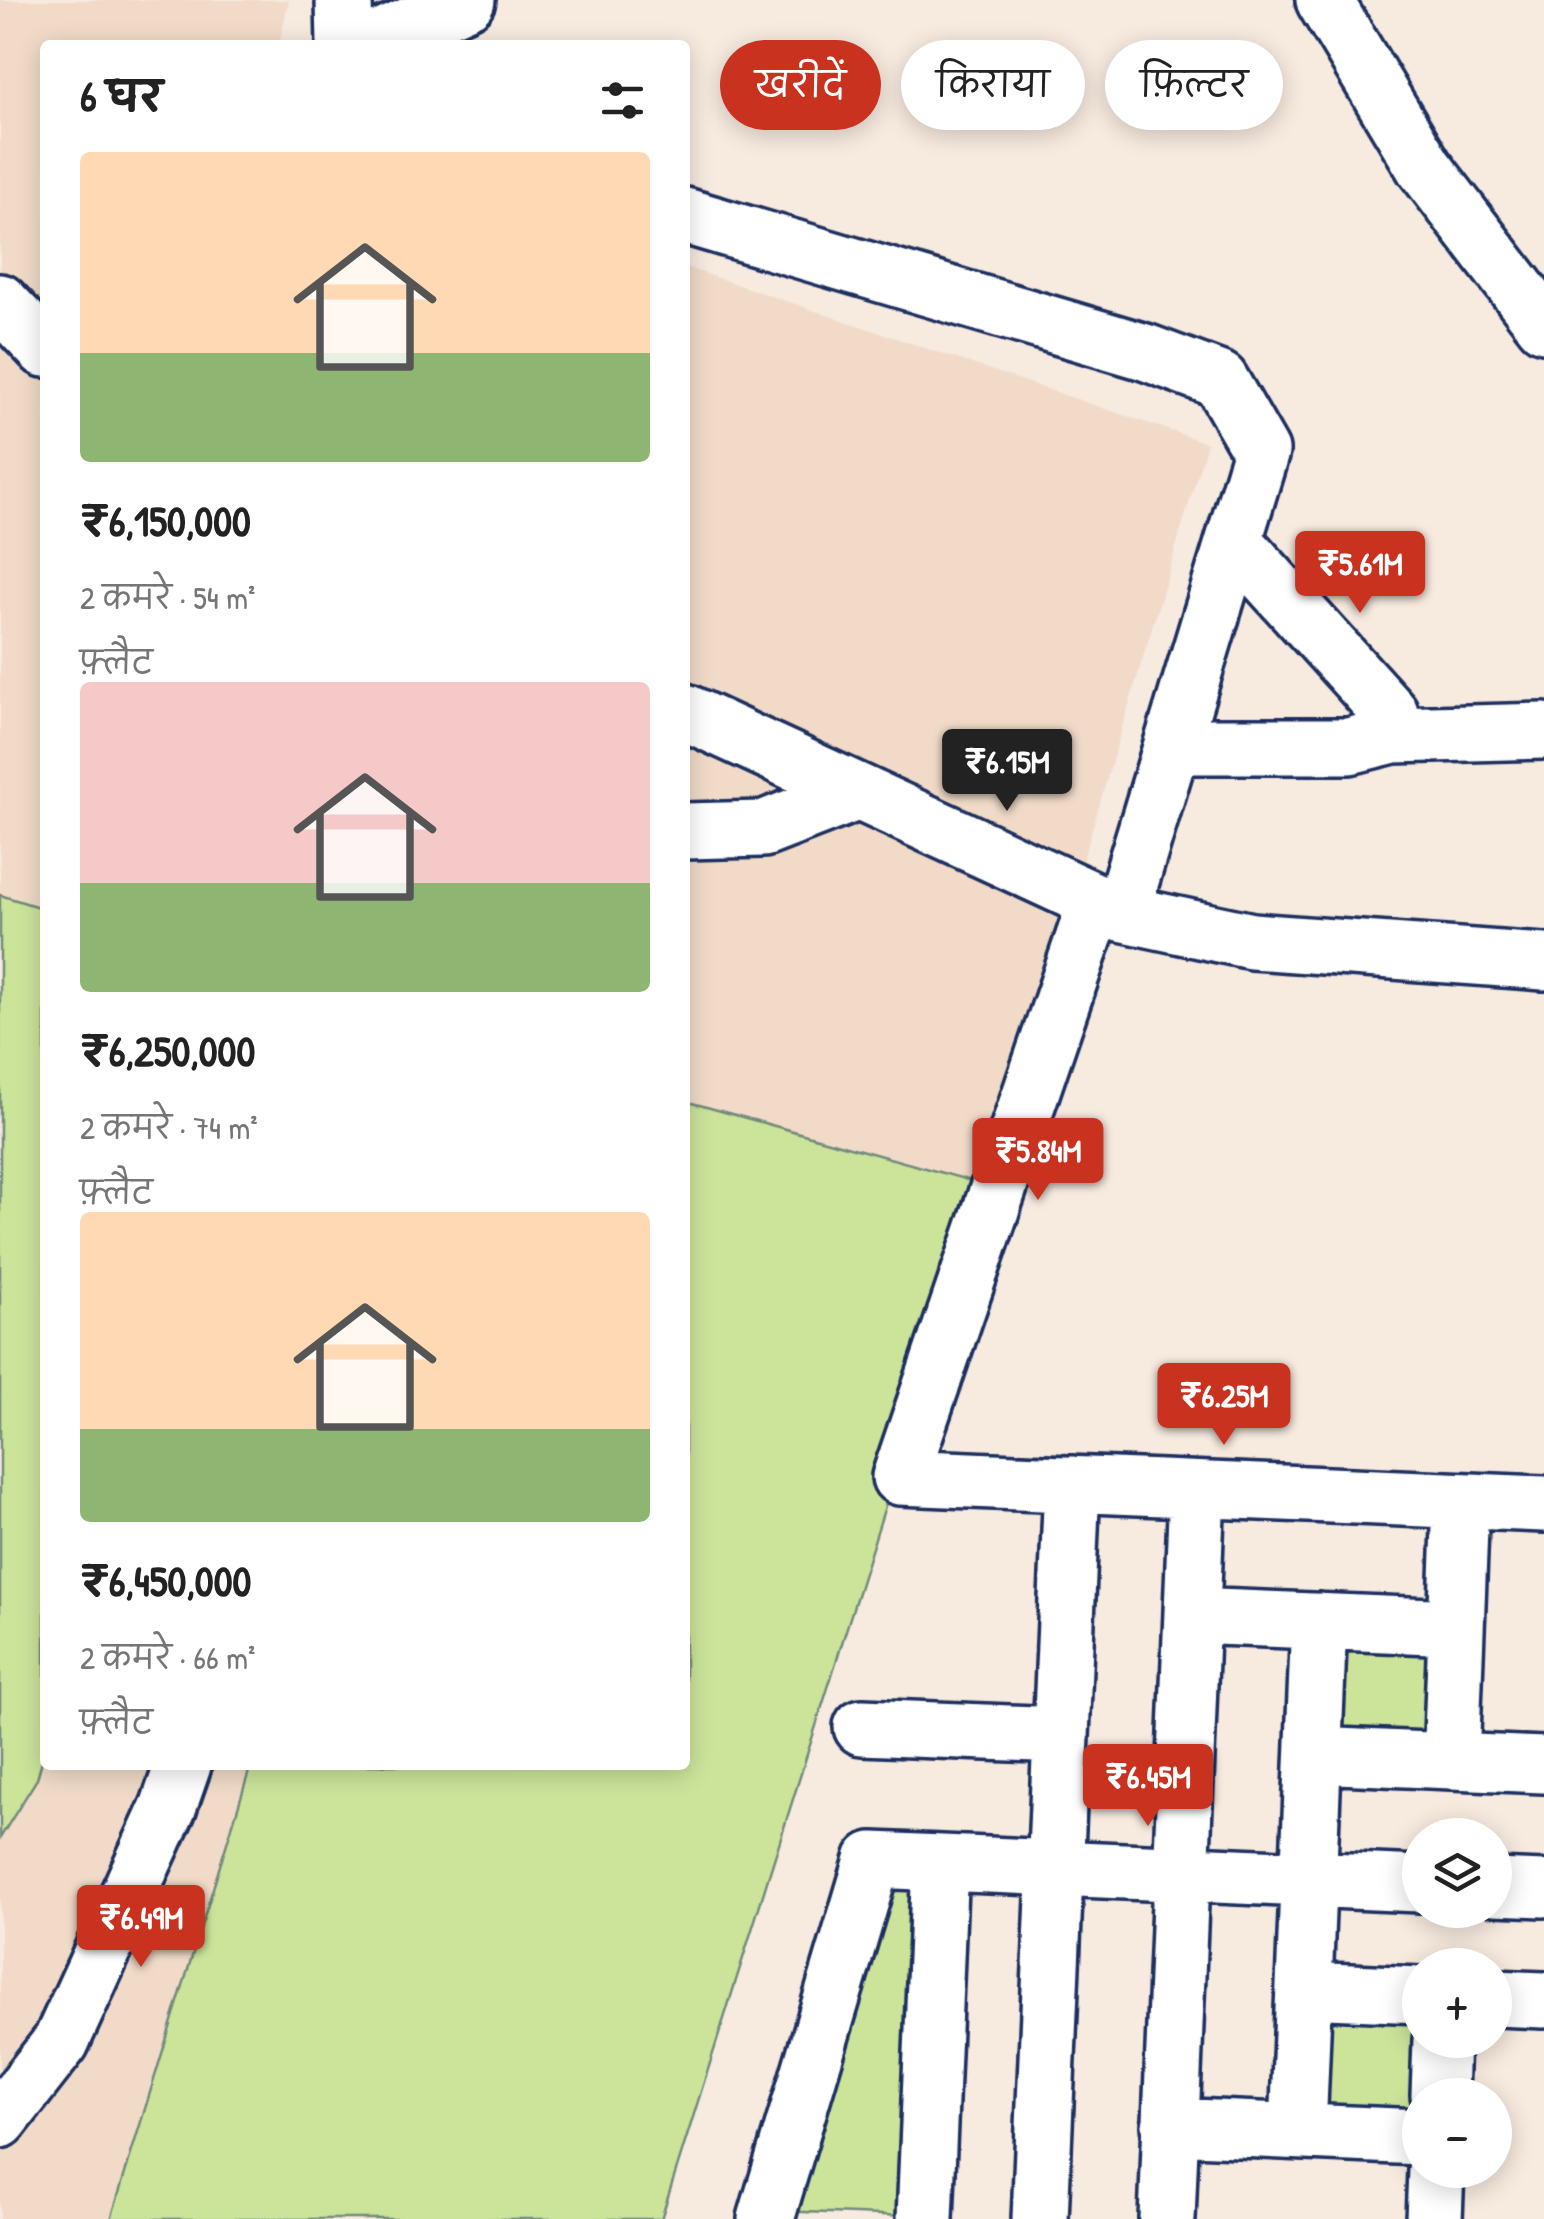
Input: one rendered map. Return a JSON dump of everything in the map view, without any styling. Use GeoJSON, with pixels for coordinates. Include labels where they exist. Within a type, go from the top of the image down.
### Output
{"type":"FeatureCollection","features":[{"type":"Feature","properties":{"kind":"street"},"geometry":{"type":"LineString","coordinates":[[344,0],[344,40]]}},
{"type":"Feature","properties":{"kind":"street"},"geometry":{"type":"LineString","coordinates":[[377,40],[467,0]]}},
{"type":"Feature","properties":{"kind":"street"},"geometry":{"type":"LineString","coordinates":[[1324,0],[1424,167],[1544,324]]}},
{"type":"Feature","properties":{"kind":"street"},"geometry":{"type":"LineString","coordinates":[[690,217],[1146,352],[1220,380],[1261,451],[1172,746],[900,1477],[1544,1504]]}},
{"type":"Feature","properties":{"kind":"street"},"geometry":{"type":"LineString","coordinates":[[0,302],[40,344]]}},
{"type":"Feature","properties":{"kind":"street"},"geometry":{"type":"LineString","coordinates":[[1234,541],[1390,713],[1392,735]]}},
{"type":"Feature","properties":{"kind":"street"},"geometry":{"type":"LineString","coordinates":[[690,714],[1109,908],[1252,941],[1544,962]]}},
{"type":"Feature","properties":{"kind":"street"},"geometry":{"type":"LineString","coordinates":[[1172,746],[1349,746],[1392,735],[1544,731]]}},
{"type":"Feature","properties":{"kind":"street"},"geometry":{"type":"LineString","coordinates":[[690,831],[763,829],[858,792]]}},
{"type":"Feature","properties":{"kind":"street"},"geometry":{"type":"LineString","coordinates":[[1040,2219],[1072,1484]]}},
{"type":"Feature","properties":{"kind":"street"},"geometry":{"type":"LineString","coordinates":[[1166,2219],[1197,1490]]}},
{"type":"Feature","properties":{"kind":"street"},"geometry":{"type":"LineString","coordinates":[[1451,1761],[1461,1501]]}},
{"type":"Feature","properties":{"kind":"street"},"geometry":{"type":"LineString","coordinates":[[1192,1616],[1456,1628]]}},
{"type":"Feature","properties":{"kind":"street"},"geometry":{"type":"LineString","coordinates":[[1298,2132],[1320,1622]]}},
{"type":"Feature","properties":{"kind":"street"},"geometry":{"type":"LineString","coordinates":[[862,1727],[1061,1735]]}},
{"type":"Feature","properties":{"kind":"street"},"geometry":{"type":"LineString","coordinates":[[1314,1755],[1544,1765]]}},
{"type":"Feature","properties":{"kind":"street"},"geometry":{"type":"LineString","coordinates":[[0,2120],[62,2042],[168,1808],[181,1770]]}},
{"type":"Feature","properties":{"kind":"street"},"geometry":{"type":"LineString","coordinates":[[766,2219],[873,1860],[1402,1883]]}},
{"type":"Feature","properties":{"kind":"street"},"geometry":{"type":"LineString","coordinates":[[925,2219],[940,1863]]}},
{"type":"Feature","properties":{"kind":"street"},"geometry":{"type":"LineString","coordinates":[[1512,1888],[1544,1889]]}},
{"type":"Feature","properties":{"kind":"street"},"geometry":{"type":"LineString","coordinates":[[1304,1990],[1402,1994]]}},
{"type":"Feature","properties":{"kind":"street"},"geometry":{"type":"LineString","coordinates":[[1512,1999],[1544,2000]]}},
{"type":"Feature","properties":{"kind":"street"},"geometry":{"type":"LineString","coordinates":[[1170,2126],[1402,2136]]}},
{"type":"Feature","properties":{"kind":"street"},"geometry":{"type":"LineString","coordinates":[[1434,2219],[1435,2188]]}},
{"type":"Feature","properties":{"kind":"shaded area"},"geometry":{"type":"Polygon","coordinates":[[[0,0],[289,0],[280,40],[40,40],[40,907],[0,895],[0,0]]]}},
{"type":"Feature","properties":{"kind":"shaded area"},"geometry":{"type":"Polygon","coordinates":[[[690,269],[1207,443],[986,1185],[690,1102],[690,269]]]}},
{"type":"Feature","properties":{"kind":"shaded area"},"geometry":{"type":"Polygon","coordinates":[[[40,1768],[249,1770],[111,2219],[0,2219],[0,1838],[40,1768]]]}},
{"type":"Feature","properties":{"kind":"green space"},"geometry":{"type":"Polygon","coordinates":[[[0,895],[40,907],[40,1768],[0,1838],[0,895]]]}},
{"type":"Feature","properties":{"kind":"green space"},"geometry":{"type":"Polygon","coordinates":[[[690,1102],[986,1185],[661,2219],[111,2219],[249,1770],[690,1770],[690,1102]]]}},
{"type":"Feature","properties":{"kind":"green space"},"geometry":{"type":"Polygon","coordinates":[[[1324,1632],[1452,1636],[1448,1744],[1321,1740],[1324,1632]]]}},
{"type":"Feature","properties":{"kind":"green space"},"geometry":{"type":"Polygon","coordinates":[[[927,1875],[907,2216],[779,2211],[883,1876],[927,1875]]]}},
{"type":"Feature","properties":{"kind":"green space"},"geometry":{"type":"Polygon","coordinates":[[[1317,2004],[1402,2008],[1402,2058],[1420,2058],[1420,2078],[1402,2078],[1402,2117],[1312,2113],[1317,2004]]]}}]}
